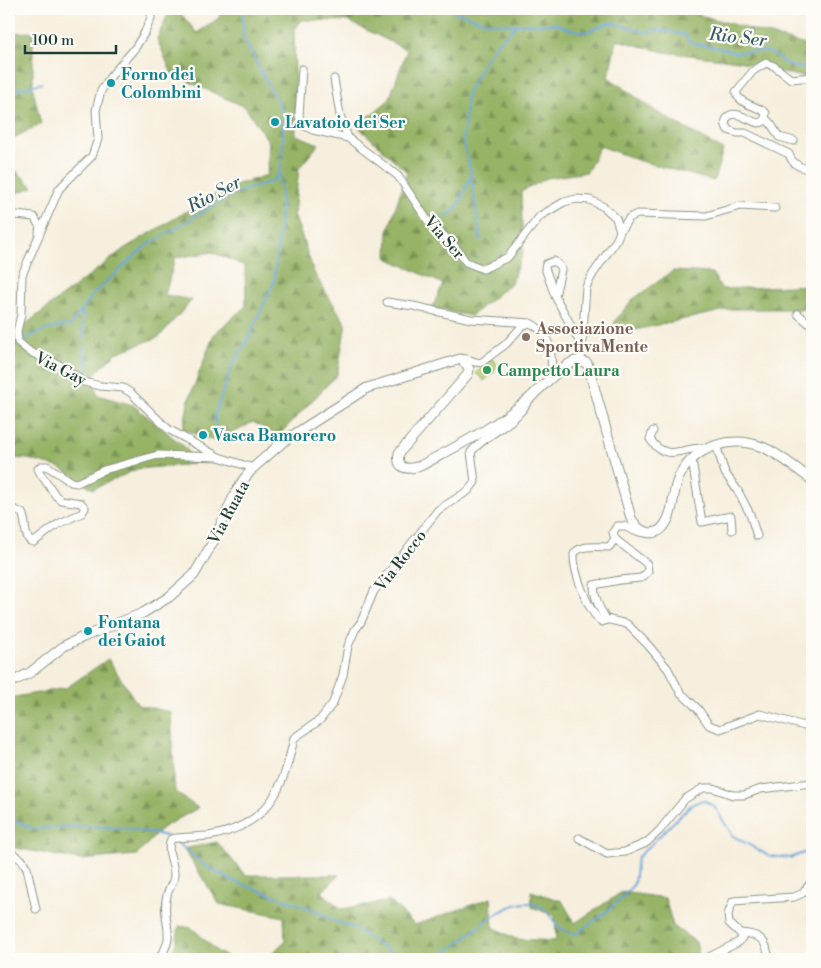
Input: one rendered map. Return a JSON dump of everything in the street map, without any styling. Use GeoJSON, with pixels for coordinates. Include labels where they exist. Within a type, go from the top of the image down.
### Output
{"type":"FeatureCollection","features":[{"type":"Feature","properties":{"kind":"street","name":"Via Gay"},"geometry":{"type":"LineString","coordinates":[[151,9],[151,18],[136,48],[110,77],[101,92],[96,110],[98,139],[92,156],[59,190],[22,275],[21,315],[16,331],[18,342],[30,352],[58,364],[84,382],[100,386],[123,388],[132,393],[168,430],[218,457],[253,468]]}},
{"type":"Feature","properties":{"kind":"street"},"geometry":{"type":"LineString","coordinates":[[794,141],[778,137],[766,118],[766,113],[762,109],[741,101],[737,97],[736,92],[753,71],[766,63],[774,66],[791,78],[812,77]]}},
{"type":"Feature","properties":{"kind":"street","name":"Via Ser"},"geometry":{"type":"LineString","coordinates":[[302,69],[299,116],[303,125],[313,130],[348,138],[398,176],[428,221],[453,244],[466,262],[482,269],[508,257],[540,216],[564,202],[576,199],[590,200],[604,207],[616,218],[620,230]]}},
{"type":"Feature","properties":{"kind":"street"},"geometry":{"type":"LineString","coordinates":[[334,79],[340,115],[348,138]]}},
{"type":"Feature","properties":{"kind":"street"},"geometry":{"type":"LineString","coordinates":[[766,118],[763,122],[758,123],[737,114],[729,115],[725,120],[725,124],[728,130],[745,133],[754,137],[789,154],[797,166],[812,170]]}},
{"type":"Feature","properties":{"kind":"street"},"geometry":{"type":"LineString","coordinates":[[649,533],[642,531],[631,518],[589,369],[587,363],[581,361],[586,287],[617,239],[620,230],[629,218],[637,214],[706,216],[740,206],[775,208]]}},
{"type":"Feature","properties":{"kind":"street"},"geometry":{"type":"LineString","coordinates":[[9,217],[16,215],[34,217],[40,227],[39,235]]}},
{"type":"Feature","properties":{"kind":"street"},"geometry":{"type":"LineString","coordinates":[[555,296],[582,346]]}},
{"type":"Feature","properties":{"kind":"street"},"geometry":{"type":"LineString","coordinates":[[387,302],[471,319],[530,323],[542,331],[547,338],[552,358],[552,378]]}},
{"type":"Feature","properties":{"kind":"street"},"geometry":{"type":"LineString","coordinates":[[798,314],[812,326]]}},
{"type":"Feature","properties":{"kind":"street"},"geometry":{"type":"LineString","coordinates":[[460,359],[466,358],[479,363],[482,362],[506,344],[522,326],[530,323]]}},
{"type":"Feature","properties":{"kind":"street","name":"Via Rocco"},"geometry":{"type":"LineString","coordinates":[[460,359],[468,366],[468,374],[399,453],[398,459],[404,468],[409,469],[420,466],[485,430],[506,417],[574,361],[581,361]]}},
{"type":"Feature","properties":{"kind":"street","name":"Via Ruata"},"geometry":{"type":"LineString","coordinates":[[9,681],[16,680],[31,672],[64,646],[143,613],[169,596],[194,575],[213,542],[236,492],[253,468],[284,441],[367,388],[460,359]]}},
{"type":"Feature","properties":{"kind":"street","name":"Via Rocco"},"geometry":{"type":"LineString","coordinates":[[158,959],[165,951],[169,937],[166,903],[174,874],[168,848],[171,839],[181,837],[194,838],[226,832],[243,826],[261,814],[271,802],[285,772],[294,738],[320,720],[333,703],[343,675],[348,646],[374,591],[438,510],[468,490],[475,482],[471,452],[478,444],[522,411],[530,398]]}},
{"type":"Feature","properties":{"kind":"street"},"geometry":{"type":"LineString","coordinates":[[653,431],[650,438],[652,442],[674,454],[698,447],[727,442],[756,444],[774,452],[812,480]]}},
{"type":"Feature","properties":{"kind":"street"},"geometry":{"type":"LineString","coordinates":[[607,620],[598,606],[594,594],[594,585],[641,578],[648,572],[647,564],[615,538],[613,532],[617,526],[624,526],[634,532],[649,533],[663,528],[668,521],[675,486],[679,476],[700,451],[711,446]]}},
{"type":"Feature","properties":{"kind":"street"},"geometry":{"type":"LineString","coordinates":[[711,446],[750,514],[757,536]]}},
{"type":"Feature","properties":{"kind":"street"},"geometry":{"type":"LineString","coordinates":[[9,507],[22,513],[27,537],[30,541],[34,542],[58,524],[82,512],[85,508],[81,503],[61,500],[56,496],[40,473],[38,469],[41,466],[47,466],[71,482],[77,483],[104,470],[158,455],[218,457]]}},
{"type":"Feature","properties":{"kind":"street"},"geometry":{"type":"LineString","coordinates":[[692,460],[702,522],[731,516],[732,530]]}},
{"type":"Feature","properties":{"kind":"street"},"geometry":{"type":"LineString","coordinates":[[615,538],[609,547],[582,548],[576,550],[574,554],[582,590],[597,618],[602,622],[607,620],[627,624],[668,669],[680,692],[698,709],[709,725],[720,729],[760,714],[812,728]]}},
{"type":"Feature","properties":{"kind":"street"},"geometry":{"type":"LineString","coordinates":[[579,838],[607,854],[614,855],[646,843],[659,831],[685,799],[703,788],[712,788],[744,795],[761,789],[812,783]]}},
{"type":"Feature","properties":{"kind":"street"},"geometry":{"type":"LineString","coordinates":[[9,851],[22,860],[27,868],[36,909]]}},
{"type":"Feature","properties":{"kind":"street"},"geometry":{"type":"LineString","coordinates":[[768,959],[766,948],[760,938],[740,933],[729,923],[728,914],[733,901],[794,897],[803,893],[812,882]]}},
{"type":"Feature","properties":{"kind":"street"},"geometry":{"type":"LineString","coordinates":[[705,959],[739,942],[742,936],[740,933]]}},
{"type":"Feature","properties":{"kind":"green space"},"geometry":{"type":"Polygon","coordinates":[[[170,9],[177,9],[197,33],[219,18],[221,9],[679,9],[812,47],[812,78],[777,72],[739,61],[664,52],[617,40],[608,77],[657,112],[723,150],[714,181],[640,161],[600,146],[587,172],[547,178],[521,192],[523,253],[511,283],[471,316],[432,308],[443,284],[387,258],[388,231],[407,172],[357,126],[389,100],[407,50],[348,21],[302,20],[294,30],[296,135],[319,144],[299,168],[294,214],[315,275],[346,324],[337,375],[278,436],[253,422],[217,442],[183,429],[189,399],[214,334],[246,306],[245,266],[212,252],[175,258],[165,295],[192,300],[159,337],[116,353],[94,375],[97,395],[133,405],[186,448],[194,464],[137,469],[93,489],[61,468],[28,459],[9,458],[9,337],[125,248],[226,188],[267,175],[269,142],[245,107],[172,74],[157,39],[170,9]]]}},
{"type":"Feature","properties":{"kind":"green space"},"geometry":{"type":"Polygon","coordinates":[[[33,32],[33,89],[41,124],[9,140],[9,33],[33,32]]]}},
{"type":"Feature","properties":{"kind":"green space"},"geometry":{"type":"Polygon","coordinates":[[[9,164],[33,187],[9,196],[9,164]]]}},
{"type":"Feature","properties":{"kind":"green space"},"geometry":{"type":"Polygon","coordinates":[[[673,271],[712,273],[722,289],[812,285],[812,309],[731,309],[621,333],[614,322],[632,300],[673,271]]]}},
{"type":"Feature","properties":{"kind":"green space","name":"Campetto Laura"},"geometry":{"type":"Polygon","coordinates":[[[491,358],[499,367],[484,381],[476,373],[491,358]]]}},
{"type":"Feature","properties":{"kind":"green space"},"geometry":{"type":"Polygon","coordinates":[[[108,659],[138,705],[171,712],[175,792],[198,808],[162,828],[137,855],[80,860],[9,847],[9,698],[66,688],[108,659]]]}},
{"type":"Feature","properties":{"kind":"green space"},"geometry":{"type":"Polygon","coordinates":[[[217,842],[245,875],[339,875],[322,892],[341,909],[390,901],[415,925],[491,898],[493,927],[516,939],[556,941],[555,916],[532,907],[531,891],[562,901],[575,923],[622,892],[665,898],[673,926],[696,942],[700,959],[266,959],[285,941],[284,917],[219,904],[184,849],[217,842]]]}},
{"type":"Feature","properties":{"kind":"green space"},"geometry":{"type":"Polygon","coordinates":[[[179,926],[192,928],[218,952],[232,959],[166,959],[176,944],[179,926]]]}},
{"type":"Feature","properties":{"kind":"waterway","name":"Rio Ser"},"geometry":{"type":"LineString","coordinates":[[25,339],[52,328],[70,326],[94,293],[147,245],[235,193],[273,181],[280,172],[283,152],[283,112],[243,38],[243,9]]}},
{"type":"Feature","properties":{"kind":"waterway","name":"Rio Ser"},"geometry":{"type":"LineString","coordinates":[[448,9],[486,22],[515,25]]}},
{"type":"Feature","properties":{"kind":"waterway","name":"Rio Ser"},"geometry":{"type":"LineString","coordinates":[[481,241],[471,172],[463,142],[467,93],[485,60],[497,43],[517,24],[557,24],[572,30],[586,32],[611,22],[645,32],[659,30],[686,35],[687,39],[692,43],[737,53],[760,51],[772,53],[783,62],[795,67],[812,68]]}},
{"type":"Feature","properties":{"kind":"waterway"},"geometry":{"type":"LineString","coordinates":[[9,91],[42,83]]}},
{"type":"Feature","properties":{"kind":"waterway"},"geometry":{"type":"LineString","coordinates":[[216,440],[215,414],[232,366],[247,341],[274,282],[281,210],[280,173]]}},
{"type":"Feature","properties":{"kind":"waterway","name":"Rio Ser"},"geometry":{"type":"LineString","coordinates":[[441,218],[447,216],[456,208],[470,178]]}},
{"type":"Feature","properties":{"kind":"waterway"},"geometry":{"type":"LineString","coordinates":[[82,311],[83,340]]}},
{"type":"Feature","properties":{"kind":"waterway"},"geometry":{"type":"LineString","coordinates":[[83,346],[89,371]]}},
{"type":"Feature","properties":{"kind":"waterway"},"geometry":{"type":"LineString","coordinates":[[431,959],[443,954],[495,915],[521,903],[534,904],[543,908],[563,930],[576,934],[622,898],[634,884],[637,858],[691,805],[703,800],[714,806],[733,836],[769,856],[790,858],[807,852],[812,847]]}},
{"type":"Feature","properties":{"kind":"waterway"},"geometry":{"type":"LineString","coordinates":[[9,818],[33,829],[85,826],[126,828],[166,836]]}},
{"type":"Feature","properties":{"kind":"waterway"},"geometry":{"type":"LineString","coordinates":[[178,843],[204,865],[233,881],[312,909],[334,921],[352,927],[401,959]]}},
{"type":"Feature","properties":{"kind":"place","name":"Forno dei Colombini"},"geometry":{"type":"Point","coordinates":[111,83]}},
{"type":"Feature","properties":{"kind":"place","name":"Lavatoio dei Ser"},"geometry":{"type":"Point","coordinates":[275,122]}},
{"type":"Feature","properties":{"kind":"place","name":"Associazione SportivaMente"},"geometry":{"type":"Point","coordinates":[526,337]}},
{"type":"Feature","properties":{"kind":"place","name":"Campetto Laura"},"geometry":{"type":"Point","coordinates":[487,370]}},
{"type":"Feature","properties":{"kind":"place","name":"Vasca Bamorero"},"geometry":{"type":"Point","coordinates":[203,435]}},
{"type":"Feature","properties":{"kind":"place","name":"Fontana dei Gaiot"},"geometry":{"type":"Point","coordinates":[88,631]}}]}
